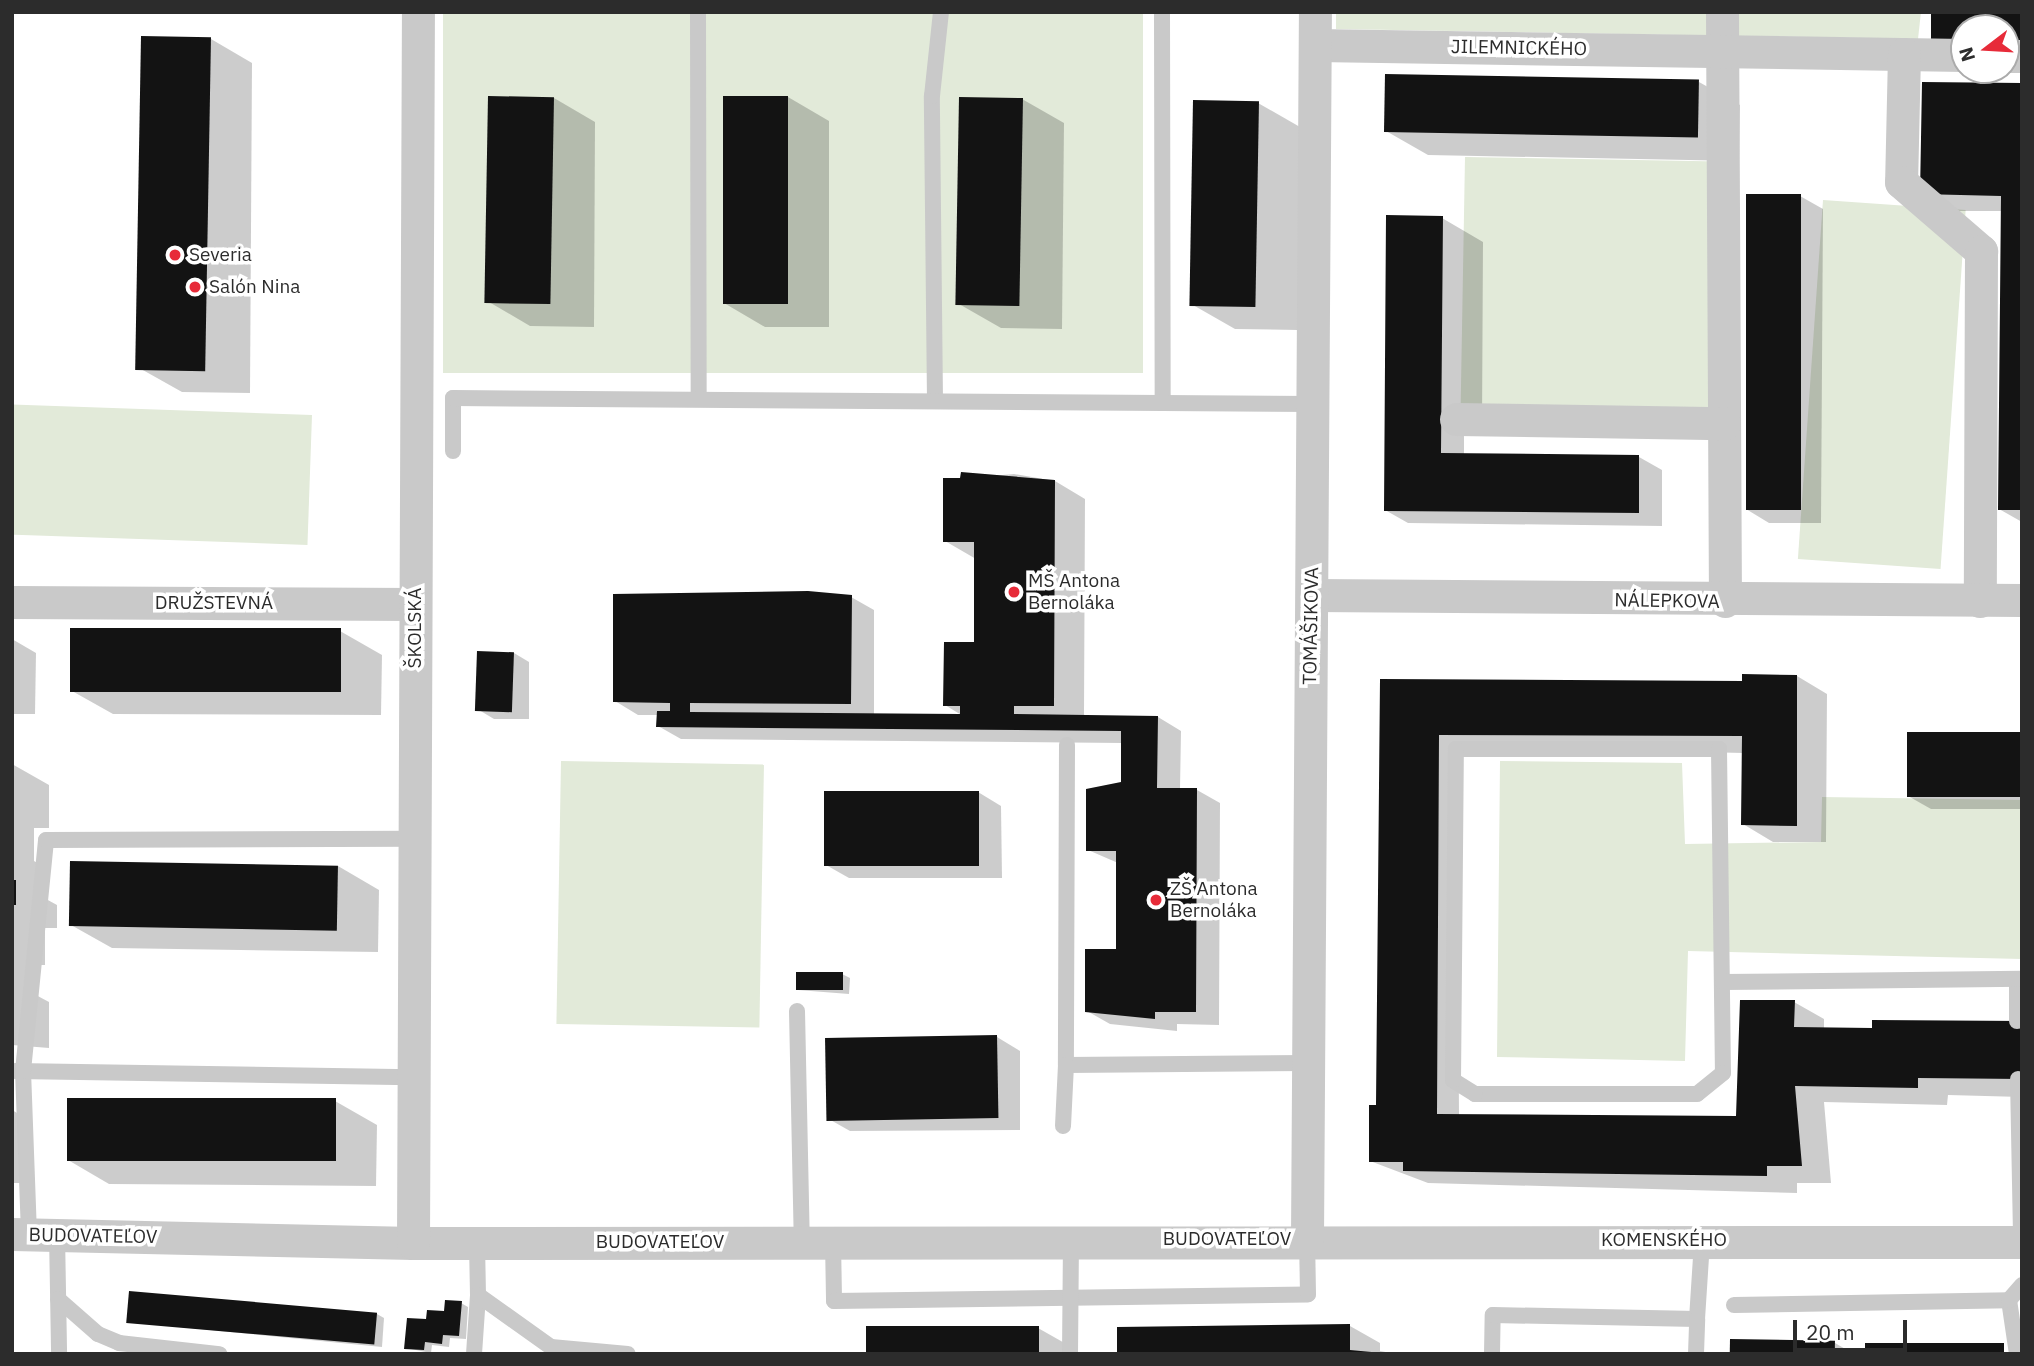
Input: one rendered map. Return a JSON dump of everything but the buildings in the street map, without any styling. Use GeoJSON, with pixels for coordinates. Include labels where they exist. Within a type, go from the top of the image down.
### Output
{"type":"FeatureCollection","features":[{"type":"Feature","properties":{"kind":"street","name":"ŠKOLSKÁ"},"geometry":{"type":"LineString","coordinates":[[413,1243],[411,1077],[418,12]]}},
{"type":"Feature","properties":{"kind":"street"},"geometry":{"type":"LineString","coordinates":[[1722,12],[1725,601]]}},
{"type":"Feature","properties":{"kind":"street","name":"JILEMNICKÉHO"},"geometry":{"type":"LineString","coordinates":[[1316,28],[1721,51],[1950,55]]}},
{"type":"Feature","properties":{"kind":"street","name":"TOMÁŠIKOVA"},"geometry":{"type":"LineString","coordinates":[[1307,1239],[1316,28]]}},
{"type":"Feature","properties":{"kind":"street"},"geometry":{"type":"LineString","coordinates":[[1904,54],[1901,182],[1980,251],[1980,601]]}},
{"type":"Feature","properties":{"kind":"street"},"geometry":{"type":"LineString","coordinates":[[1456,419],[1724,423]]}},
{"type":"Feature","properties":{"kind":"street","name":"NÁLEPKOVA"},"geometry":{"type":"LineString","coordinates":[[1312,595],[1725,601],[2022,600]]}},
{"type":"Feature","properties":{"kind":"street","name":"DRUŽSTEVNÁ"},"geometry":{"type":"LineString","coordinates":[[12,602],[415,604]]}},
{"type":"Feature","properties":{"kind":"street","name":"BUDOVATEĽOV"},"geometry":{"type":"LineString","coordinates":[[33,1234],[413,1243],[1307,1239]]}},
{"type":"Feature","properties":{"kind":"street","name":"KOMENSKÉHO"},"geometry":{"type":"LineString","coordinates":[[1307,1239],[2021,1242]]}},
{"type":"Feature","properties":{"kind":"lane"},"geometry":{"type":"LineString","coordinates":[[698,12],[699,399]]}},
{"type":"Feature","properties":{"kind":"lane"},"geometry":{"type":"LineString","coordinates":[[935,401],[932,96],[941,12]]}},
{"type":"Feature","properties":{"kind":"lane"},"geometry":{"type":"LineString","coordinates":[[1162,12],[1163,403]]}},
{"type":"Feature","properties":{"kind":"lane"},"geometry":{"type":"LineString","coordinates":[[453,450],[453,398],[1313,404]]}},
{"type":"Feature","properties":{"kind":"lane"},"geometry":{"type":"LineString","coordinates":[[1063,1126],[1066,1065],[1067,745]]}},
{"type":"Feature","properties":{"kind":"lane"},"geometry":{"type":"LineString","coordinates":[[1456,749],[1719,749],[1723,982],[1723,1073],[1697,1094],[1475,1094],[1453,1080],[1456,749]]}},
{"type":"Feature","properties":{"kind":"lane"},"geometry":{"type":"LineString","coordinates":[[59,1354],[58,1299],[33,1234],[18,1071],[46,840],[413,839]]}},
{"type":"Feature","properties":{"kind":"lane"},"geometry":{"type":"LineString","coordinates":[[1723,982],[2020,979],[2017,1021]]}},
{"type":"Feature","properties":{"kind":"lane"},"geometry":{"type":"LineString","coordinates":[[797,1011],[818,1241],[834,1301],[1308,1294],[1307,1239]]}},
{"type":"Feature","properties":{"kind":"lane"},"geometry":{"type":"LineString","coordinates":[[1066,1065],[1308,1063]]}},
{"type":"Feature","properties":{"kind":"lane"},"geometry":{"type":"LineString","coordinates":[[18,1071],[411,1077]]}},
{"type":"Feature","properties":{"kind":"lane"},"geometry":{"type":"LineString","coordinates":[[2018,1079],[2021,1242]]}},
{"type":"Feature","properties":{"kind":"lane"},"geometry":{"type":"LineString","coordinates":[[1070,1354],[1071,1240]]}},
{"type":"Feature","properties":{"kind":"lane"},"geometry":{"type":"LineString","coordinates":[[1696,1354],[1702,1241]]}},
{"type":"Feature","properties":{"kind":"lane"},"geometry":{"type":"LineString","coordinates":[[473,1353],[478,1295],[477,1243]]}},
{"type":"Feature","properties":{"kind":"lane"},"geometry":{"type":"LineString","coordinates":[[1734,1305],[2009,1300],[2022,1285]]}},
{"type":"Feature","properties":{"kind":"lane"},"geometry":{"type":"LineString","coordinates":[[478,1295],[551,1347],[628,1354]]}},
{"type":"Feature","properties":{"kind":"lane"},"geometry":{"type":"LineString","coordinates":[[58,1299],[98,1334],[120,1343],[219,1354]]}},
{"type":"Feature","properties":{"kind":"lane"},"geometry":{"type":"LineString","coordinates":[[2009,1300],[2017,1354]]}},
{"type":"Feature","properties":{"kind":"lane"},"geometry":{"type":"LineString","coordinates":[[1492,1354],[1493,1315],[1697,1319]]}},
{"type":"Feature","properties":{"kind":"green space"},"geometry":{"type":"Polygon","coordinates":[[[443,12],[1143,12],[1143,373],[443,373],[443,12]]]}},
{"type":"Feature","properties":{"kind":"green space"},"geometry":{"type":"Polygon","coordinates":[[[1336,12],[1921,12],[1918,39],[1336,29],[1336,12]]]}},
{"type":"Feature","properties":{"kind":"green space"},"geometry":{"type":"Polygon","coordinates":[[[1465,157],[1734,162],[1729,421],[1460,416],[1465,157]]]}},
{"type":"Feature","properties":{"kind":"green space"},"geometry":{"type":"Polygon","coordinates":[[[1823,200],[1966,210],[1941,569],[1798,559],[1823,200]]]}},
{"type":"Feature","properties":{"kind":"green space"},"geometry":{"type":"Polygon","coordinates":[[[12,405],[312,415],[307,545],[12,535],[12,405]]]}},
{"type":"Feature","properties":{"kind":"green space"},"geometry":{"type":"Polygon","coordinates":[[[561,761],[764,765],[759,1028],[556,1024],[561,761]]]}},
{"type":"Feature","properties":{"kind":"green space"},"geometry":{"type":"Polygon","coordinates":[[[1500,761],[1682,763],[1685,844],[1821,842],[1822,797],[2022,800],[2022,959],[1688,951],[1685,1061],[1497,1057],[1500,761]]]}},
{"type":"Feature","properties":{"kind":"place","name":"Severia"},"geometry":{"type":"Point","coordinates":[175,255]}},
{"type":"Feature","properties":{"kind":"place","name":"Salón Nina"},"geometry":{"type":"Point","coordinates":[195,287]}},
{"type":"Feature","properties":{"kind":"place","name":"MŠ Antona Bernoláka"},"geometry":{"type":"Point","coordinates":[1014,592]}},
{"type":"Feature","properties":{"kind":"place","name":"ZŠ Antona Bernoláka"},"geometry":{"type":"Point","coordinates":[1156,900]}}]}
